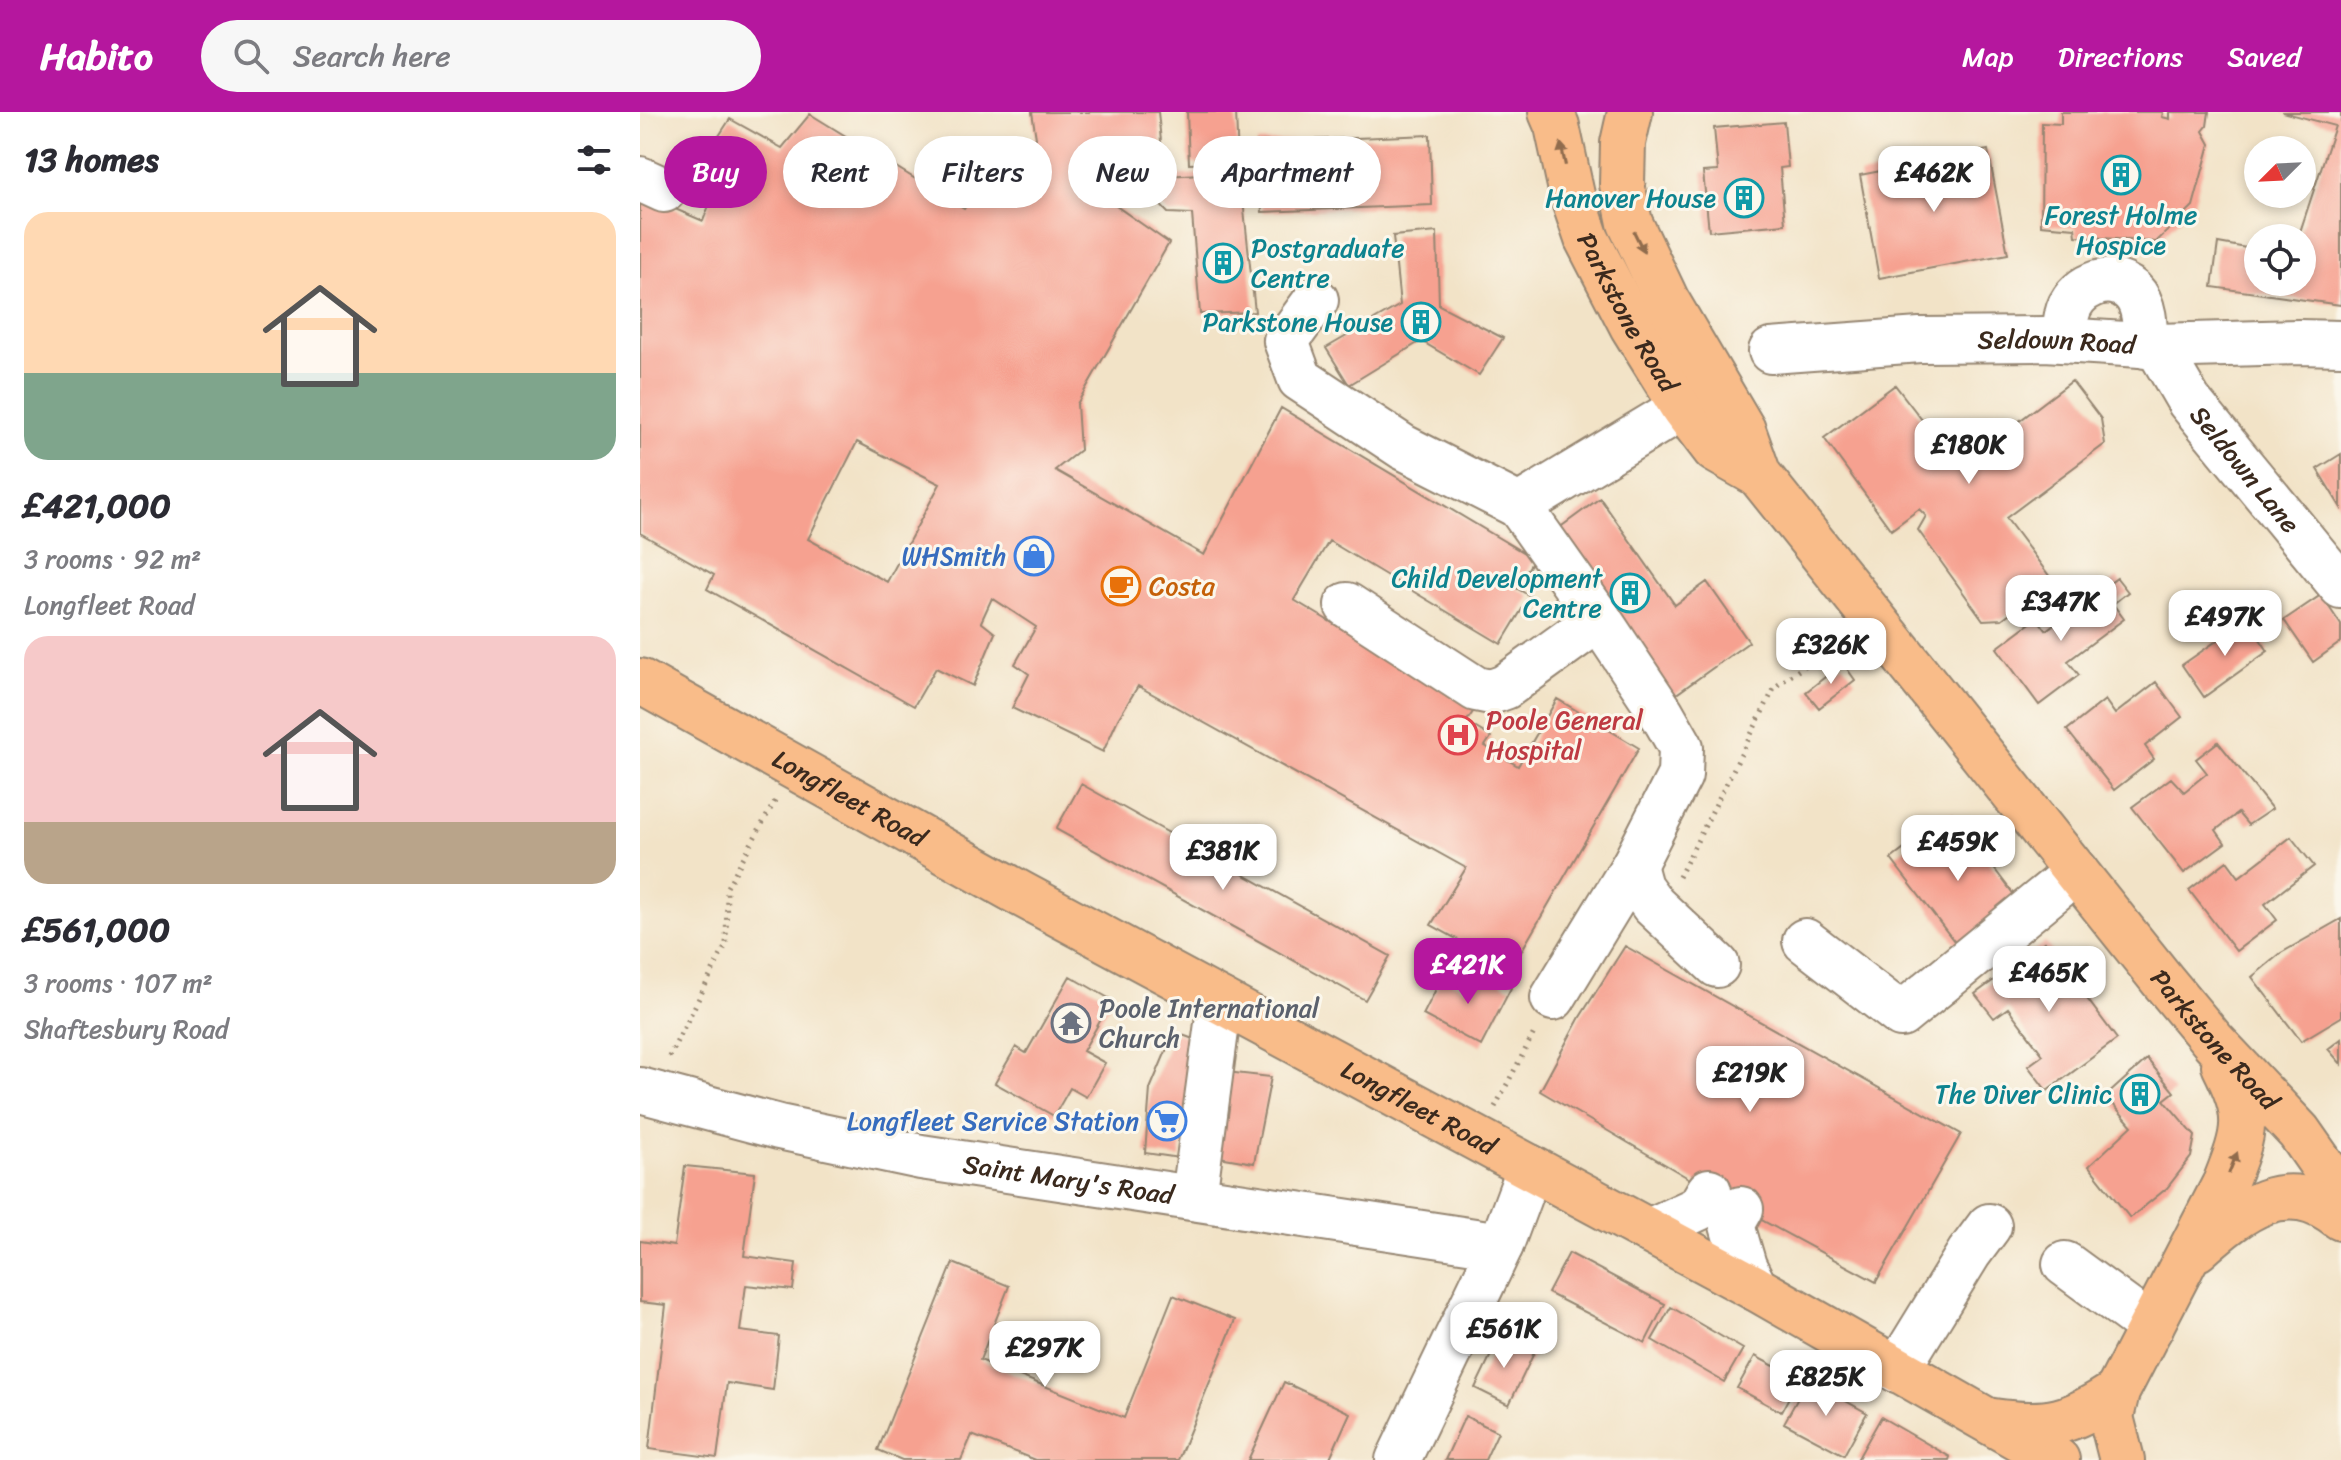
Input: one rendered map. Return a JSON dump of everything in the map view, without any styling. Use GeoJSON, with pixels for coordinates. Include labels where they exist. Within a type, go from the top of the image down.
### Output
{"type":"FeatureCollection","features":[{"type":"Feature","properties":{"kind":"main road","name":"Parkstone Road"},"geometry":{"type":"LineString","coordinates":[[1551,112],[1572,195],[1587,239],[1632,326],[1700,397],[1743,430],[1759,475],[2213,1041],[2299,1132],[2341,1192]]}},
{"type":"Feature","properties":{"kind":"main road","name":"Parkstone Road"},"geometry":{"type":"LineString","coordinates":[[1630,112],[1623,143],[1622,184],[1630,223],[1667,301],[1700,397]]}},
{"type":"Feature","properties":{"kind":"main road","name":"Longfleet Road"},"geometry":{"type":"LineString","coordinates":[[640,681],[1009,888],[1755,1288],[2057,1460]]}},
{"type":"Feature","properties":{"kind":"main road"},"geometry":{"type":"LineString","coordinates":[[2122,1460],[2111,1417],[2117,1392],[2225,1183],[2238,1149],[2244,1118],[2234,1084],[2213,1041]]}},
{"type":"Feature","properties":{"kind":"main road"},"geometry":{"type":"LineString","coordinates":[[2186,1258],[2234,1216],[2269,1199],[2307,1198],[2341,1218]]}},
{"type":"Feature","properties":{"kind":"main road","name":"Longfleet Road"},"geometry":{"type":"LineString","coordinates":[[1987,1420],[2020,1425],[2056,1423],[2086,1413],[2117,1392]]}},
{"type":"Feature","properties":{"kind":"street"},"geometry":{"type":"LineString","coordinates":[[2064,340],[2067,312],[2080,290],[2097,282],[2110,282],[2131,290],[2141,306],[2151,346]]}},
{"type":"Feature","properties":{"kind":"street"},"geometry":{"type":"LineString","coordinates":[[1316,300],[1286,341],[1300,379],[1403,447],[1519,506],[1599,619],[1681,747],[1680,775],[1634,865],[1553,998]]}},
{"type":"Feature","properties":{"kind":"street","name":"Seldown Road"},"geometry":{"type":"LineString","coordinates":[[1771,351],[1920,340],[2064,340],[2151,346],[2341,343]]}},
{"type":"Feature","properties":{"kind":"street","name":"Seldown Lane"},"geometry":{"type":"LineString","coordinates":[[2151,346],[2189,401],[2341,586]]}},
{"type":"Feature","properties":{"kind":"street"},"geometry":{"type":"LineString","coordinates":[[1519,506],[1700,397]]}},
{"type":"Feature","properties":{"kind":"street"},"geometry":{"type":"LineString","coordinates":[[1347,605],[1476,689],[1491,692],[1505,687],[1599,619]]}},
{"type":"Feature","properties":{"kind":"street"},"geometry":{"type":"LineString","coordinates":[[1634,865],[1640,887],[1653,905],[1717,965]]}},
{"type":"Feature","properties":{"kind":"street"},"geometry":{"type":"LineString","coordinates":[[1805,941],[1901,1015],[2076,872]]}},
{"type":"Feature","properties":{"kind":"street"},"geometry":{"type":"LineString","coordinates":[[1194,1197],[1220,1001]]}},
{"type":"Feature","properties":{"kind":"street","name":"Saint Mary's Road"},"geometry":{"type":"LineString","coordinates":[[645,1091],[779,1127],[921,1157],[1501,1245]]}},
{"type":"Feature","properties":{"kind":"street"},"geometry":{"type":"LineString","coordinates":[[1398,1460],[1501,1245],[1530,1167]]}},
{"type":"Feature","properties":{"kind":"street"},"geometry":{"type":"LineString","coordinates":[[1649,1231],[1699,1208],[1725,1200],[1744,1266],[1755,1288]]}},
{"type":"Feature","properties":{"kind":"street"},"geometry":{"type":"LineString","coordinates":[[1897,1370],[1989,1226]]}},
{"type":"Feature","properties":{"kind":"street"},"geometry":{"type":"LineString","coordinates":[[2065,1264],[2151,1327]]}},
{"type":"Feature","properties":{"kind":"path"},"geometry":{"type":"LineString","coordinates":[[645,1091],[726,945],[727,887],[794,767]]}},
{"type":"Feature","properties":{"kind":"path"},"geometry":{"type":"LineString","coordinates":[[1477,1140],[1553,998]]}},
{"type":"Feature","properties":{"kind":"building"},"geometry":{"type":"Polygon","coordinates":[[[1032,112],[1158,112],[1160,136],[1068,136],[1068,208],[1119,208],[1169,243],[1077,404],[1080,450],[1055,470],[1204,555],[1281,408],[1534,559],[1516,588],[1530,596],[1501,644],[1329,541],[1294,600],[1475,709],[1466,722],[1491,737],[1485,746],[1518,766],[1557,699],[1639,748],[1511,969],[1431,925],[1466,868],[1138,686],[1103,752],[1012,708],[1029,674],[1015,664],[1036,627],[992,598],[981,622],[995,633],[973,686],[936,668],[914,706],[707,589],[714,575],[640,533],[640,194],[664,204],[664,208],[673,208],[703,221],[708,208],[767,208],[767,140],[783,147],[783,208],[898,208],[898,168],[914,178],[914,208],[1052,208],[1052,136],[1036,136],[1032,112]],[[857,442],[808,539],[887,582],[940,484],[857,442]]]}},
{"type":"Feature","properties":{"kind":"building"},"geometry":{"type":"Polygon","coordinates":[[[1187,112],[1236,112],[1237,136],[1193,136],[1193,164],[1189,164],[1187,112]]]}},
{"type":"Feature","properties":{"kind":"building","name":"Forest Holme Hospice"},"geometry":{"type":"Polygon","coordinates":[[[2061,112],[2163,112],[2162,117],[2170,119],[2170,112],[2209,112],[2203,131],[2210,144],[2193,206],[2156,242],[2076,236],[2075,228],[2041,225],[2042,123],[2061,124],[2061,112]]]}},
{"type":"Feature","properties":{"kind":"building"},"geometry":{"type":"Polygon","coordinates":[[[2282,112],[2341,112],[2341,305],[2276,296],[2316,296],[2316,224],[2303,224],[2308,208],[2316,208],[2316,184],[2335,126],[2282,112]]]}},
{"type":"Feature","properties":{"kind":"building"},"geometry":{"type":"Polygon","coordinates":[[[810,114],[846,136],[792,136],[810,114]]]}},
{"type":"Feature","properties":{"kind":"building"},"geometry":{"type":"Polygon","coordinates":[[[730,119],[760,136],[719,136],[730,119]]]}},
{"type":"Feature","properties":{"kind":"building","name":"Hanover House"},"geometry":{"type":"Polygon","coordinates":[[[1784,122],[1788,167],[1780,168],[1785,224],[1709,231],[1703,172],[1718,171],[1714,128],[1784,122]]]}},
{"type":"Feature","properties":{"kind":"building"},"geometry":{"type":"Polygon","coordinates":[[[1430,135],[1432,205],[1381,207],[1381,137],[1430,135]]]}},
{"type":"Feature","properties":{"kind":"building"},"geometry":{"type":"Polygon","coordinates":[[[1988,150],[2008,254],[1879,278],[1860,175],[1988,150]]]}},
{"type":"Feature","properties":{"kind":"building","name":"Postgraduate Centre"},"geometry":{"type":"Polygon","coordinates":[[[1193,174],[1193,208],[1244,208],[1255,312],[1200,314],[1192,214],[1168,213],[1163,208],[1177,208],[1177,175],[1193,174]]]}},
{"type":"Feature","properties":{"kind":"building"},"geometry":{"type":"Polygon","coordinates":[[[1262,208],[1359,208],[1262,212],[1262,208]]]}},
{"type":"Feature","properties":{"kind":"building","name":"Parkstone House"},"geometry":{"type":"Polygon","coordinates":[[[1437,232],[1439,305],[1503,338],[1479,375],[1421,341],[1349,385],[1326,348],[1400,305],[1393,236],[1437,232]]]}},
{"type":"Feature","properties":{"kind":"building"},"geometry":{"type":"Polygon","coordinates":[[[2218,243],[2244,248],[2244,291],[2212,287],[2218,243]]]}},
{"type":"Feature","properties":{"kind":"building"},"geometry":{"type":"Polygon","coordinates":[[[2072,381],[2101,419],[2105,444],[2006,518],[2053,581],[2002,619],[1983,620],[1918,530],[1926,516],[1919,509],[1891,530],[1824,438],[1895,385],[1929,429],[1940,422],[1968,460],[2072,381]]]}},
{"type":"Feature","properties":{"kind":"building"},"geometry":{"type":"Polygon","coordinates":[[[2341,454],[2341,508],[2317,469],[2341,454]]]}},
{"type":"Feature","properties":{"kind":"building","name":"Child Development Centre"},"geometry":{"type":"Polygon","coordinates":[[[1600,498],[1675,605],[1707,582],[1749,642],[1668,700],[1551,534],[1600,498]]]}},
{"type":"Feature","properties":{"kind":"building"},"geometry":{"type":"Polygon","coordinates":[[[2117,578],[2128,592],[2113,604],[2124,619],[2068,661],[2079,675],[2039,705],[1997,648],[2037,618],[2046,630],[2117,578]]]}},
{"type":"Feature","properties":{"kind":"building"},"geometry":{"type":"Polygon","coordinates":[[[2321,595],[2341,625],[2341,642],[2313,662],[2284,620],[2321,595]]]}},
{"type":"Feature","properties":{"kind":"building"},"geometry":{"type":"Polygon","coordinates":[[[2247,620],[2268,651],[2204,697],[2182,665],[2247,620]]]}},
{"type":"Feature","properties":{"kind":"building"},"geometry":{"type":"Polygon","coordinates":[[[1843,663],[1855,680],[1819,708],[1806,692],[1843,663]]]}},
{"type":"Feature","properties":{"kind":"building"},"geometry":{"type":"Polygon","coordinates":[[[2156,682],[2182,717],[2145,746],[2154,759],[2114,790],[2067,730],[2105,700],[2115,714],[2156,682]]]}},
{"type":"Feature","properties":{"kind":"building"},"geometry":{"type":"Polygon","coordinates":[[[2218,742],[2272,809],[2248,825],[2238,813],[2216,830],[2225,843],[2184,873],[2132,807],[2171,778],[2184,792],[2207,773],[2196,759],[2218,742]]]}},
{"type":"Feature","properties":{"kind":"building"},"geometry":{"type":"Polygon","coordinates":[[[1081,784],[1390,956],[1365,1000],[1056,829],[1081,784]]]}},
{"type":"Feature","properties":{"kind":"building"},"geometry":{"type":"Polygon","coordinates":[[[1952,813],[2024,908],[1964,954],[1891,859],[1952,813]]]}},
{"type":"Feature","properties":{"kind":"building"},"geometry":{"type":"Polygon","coordinates":[[[2291,837],[2314,866],[2265,904],[2277,920],[2236,951],[2189,890],[2227,861],[2239,877],[2291,837]]]}},
{"type":"Feature","properties":{"kind":"building"},"geometry":{"type":"Polygon","coordinates":[[[2341,919],[2341,1017],[2301,1041],[2252,977],[2281,953],[2341,919]]]}},
{"type":"Feature","properties":{"kind":"building"},"geometry":{"type":"Polygon","coordinates":[[[2045,942],[2117,1039],[2047,1091],[2028,1066],[2043,1055],[2008,1008],[1994,1018],[1975,994],[2045,942]]]}},
{"type":"Feature","properties":{"kind":"building"},"geometry":{"type":"Polygon","coordinates":[[[1625,946],[1961,1134],[1876,1282],[1741,1209],[1540,1091],[1580,1017],[1625,946]]]}},
{"type":"Feature","properties":{"kind":"building"},"geometry":{"type":"Polygon","coordinates":[[[1476,970],[1511,988],[1481,1046],[1423,1015],[1442,977],[1466,990],[1476,970]]]}},
{"type":"Feature","properties":{"kind":"building","name":"Poole International Church"},"geometry":{"type":"Polygon","coordinates":[[[1070,976],[1112,1000],[1083,1051],[1105,1063],[1086,1097],[1070,1088],[1054,1116],[995,1083],[1016,1047],[1026,1053],[1070,976]]]}},
{"type":"Feature","properties":{"kind":"building","name":"Longfleet Service Station"},"geometry":{"type":"Polygon","coordinates":[[[1174,1032],[1196,1040],[1180,1158],[1145,1153],[1150,1089],[1174,1032]]]}},
{"type":"Feature","properties":{"kind":"building"},"geometry":{"type":"Polygon","coordinates":[[[2341,1039],[2341,1064],[2328,1049],[2341,1039]]]}},
{"type":"Feature","properties":{"kind":"building"},"geometry":{"type":"Polygon","coordinates":[[[2147,1059],[2174,1092],[2164,1100],[2195,1136],[2191,1157],[2167,1188],[2130,1218],[2089,1166],[2132,1126],[2106,1096],[2147,1059]]]}},
{"type":"Feature","properties":{"kind":"building"},"geometry":{"type":"Polygon","coordinates":[[[1226,1072],[1271,1077],[1254,1163],[1213,1156],[1226,1072]]]}},
{"type":"Feature","properties":{"kind":"building"},"geometry":{"type":"Polygon","coordinates":[[[685,1166],[755,1173],[744,1256],[796,1263],[793,1290],[746,1285],[740,1331],[779,1336],[773,1390],[727,1383],[717,1458],[649,1449],[666,1305],[640,1302],[640,1241],[674,1246],[685,1166]]]}},
{"type":"Feature","properties":{"kind":"building"},"geometry":{"type":"Polygon","coordinates":[[[1569,1253],[1665,1304],[1645,1343],[1548,1293],[1569,1253]]]}},
{"type":"Feature","properties":{"kind":"building"},"geometry":{"type":"Polygon","coordinates":[[[953,1263],[1009,1286],[980,1360],[1124,1418],[1173,1295],[1235,1320],[1178,1460],[1035,1460],[972,1435],[961,1460],[902,1460],[878,1450],[953,1263]]]}},
{"type":"Feature","properties":{"kind":"building"},"geometry":{"type":"Polygon","coordinates":[[[1671,1307],[1743,1349],[1724,1382],[1652,1340],[1671,1307]]]}},
{"type":"Feature","properties":{"kind":"building"},"geometry":{"type":"Polygon","coordinates":[[[1526,1310],[1547,1321],[1535,1345],[1514,1334],[1526,1310]]]}},
{"type":"Feature","properties":{"kind":"building"},"geometry":{"type":"Polygon","coordinates":[[[1500,1336],[1534,1353],[1509,1405],[1475,1388],[1500,1336]]]}},
{"type":"Feature","properties":{"kind":"building"},"geometry":{"type":"Polygon","coordinates":[[[1755,1356],[1799,1379],[1781,1412],[1737,1388],[1755,1356]]]}},
{"type":"Feature","properties":{"kind":"building"},"geometry":{"type":"Polygon","coordinates":[[[1808,1380],[1867,1413],[1844,1455],[1784,1423],[1808,1380]]]}},
{"type":"Feature","properties":{"kind":"building"},"geometry":{"type":"Polygon","coordinates":[[[1284,1382],[1350,1413],[1329,1460],[1248,1460],[1284,1382]]]}},
{"type":"Feature","properties":{"kind":"building"},"geometry":{"type":"Polygon","coordinates":[[[1465,1416],[1498,1432],[1485,1460],[1445,1460],[1465,1416]]]}},
{"type":"Feature","properties":{"kind":"building"},"geometry":{"type":"Polygon","coordinates":[[[1881,1417],[1950,1457],[1949,1460],[1857,1460],[1881,1417]]]}},
{"type":"Feature","properties":{"kind":"place","name":"Forest Holme Hospice"},"geometry":{"type":"Point","coordinates":[2121,175]}},
{"type":"Feature","properties":{"kind":"place","name":"Hanover House"},"geometry":{"type":"Point","coordinates":[1744,198]}},
{"type":"Feature","properties":{"kind":"place","name":"Postgraduate Centre"},"geometry":{"type":"Point","coordinates":[1223,263]}},
{"type":"Feature","properties":{"kind":"place","name":"Parkstone House"},"geometry":{"type":"Point","coordinates":[1421,322]}},
{"type":"Feature","properties":{"kind":"place","name":"WHSmith"},"geometry":{"type":"Point","coordinates":[1034,556]}},
{"type":"Feature","properties":{"kind":"place","name":"Costa"},"geometry":{"type":"Point","coordinates":[1121,586]}},
{"type":"Feature","properties":{"kind":"place","name":"Child Development Centre"},"geometry":{"type":"Point","coordinates":[1630,593]}},
{"type":"Feature","properties":{"kind":"place","name":"Poole General Hospital"},"geometry":{"type":"Point","coordinates":[1458,735]}},
{"type":"Feature","properties":{"kind":"place","name":"Poole International Church"},"geometry":{"type":"Point","coordinates":[1071,1023]}},
{"type":"Feature","properties":{"kind":"place","name":"The Diver Clinic"},"geometry":{"type":"Point","coordinates":[2140,1094]}},
{"type":"Feature","properties":{"kind":"place","name":"Longfleet Service Station"},"geometry":{"type":"Point","coordinates":[1167,1121]}}]}
